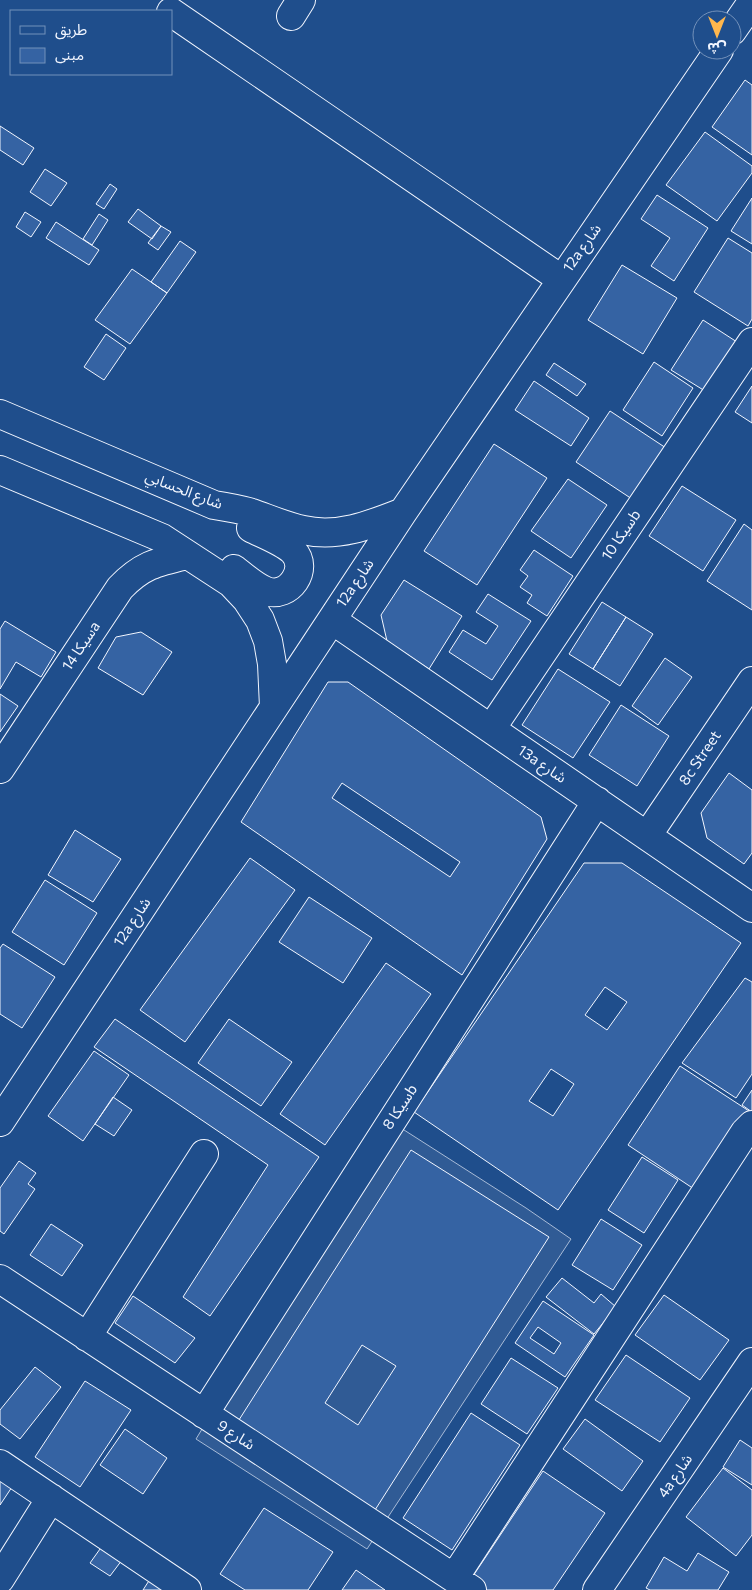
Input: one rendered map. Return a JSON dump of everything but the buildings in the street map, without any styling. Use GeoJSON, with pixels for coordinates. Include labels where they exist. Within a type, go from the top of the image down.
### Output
{"type":"FeatureCollection","features":[{"type":"Feature","properties":{"kind":"street"},"geometry":{"type":"LineString","coordinates":[[154,0],[168,10]]}},
{"type":"Feature","properties":{"kind":"street"},"geometry":{"type":"LineString","coordinates":[[742,25],[752,2]]}},
{"type":"Feature","properties":{"kind":"street"},"geometry":{"type":"LineString","coordinates":[[172,13],[561,279]]}},
{"type":"Feature","properties":{"kind":"street","name":"12a شارع"},"geometry":{"type":"LineString","coordinates":[[0,1122],[403,512],[712,60]]}},
{"type":"Feature","properties":{"kind":"street","name":"سيكا 10b"},"geometry":{"type":"LineString","coordinates":[[491,729],[752,342]]}},
{"type":"Feature","properties":{"kind":"street","name":"شارع الحسابي"},"geometry":{"type":"LineString","coordinates":[[0,414],[214,505],[251,512],[295,528],[321,533],[354,530],[403,512]]}},
{"type":"Feature","properties":{"kind":"street"},"geometry":{"type":"LineString","coordinates":[[0,470],[162,538],[180,542],[215,555],[265,591],[276,593],[287,590],[295,582],[299,571],[298,560],[292,551],[283,544],[228,516],[214,505]]}},
{"type":"Feature","properties":{"kind":"street"},"geometry":{"type":"LineString","coordinates":[[0,489],[28,482]]}},
{"type":"Feature","properties":{"kind":"street"},"geometry":{"type":"LineString","coordinates":[[162,538],[231,583],[247,600],[260,620],[268,642],[272,664],[274,707]]}},
{"type":"Feature","properties":{"kind":"street","name":"سيكا 14a"},"geometry":{"type":"LineString","coordinates":[[0,769],[120,588],[148,566],[160,561],[187,555]]}},
{"type":"Feature","properties":{"kind":"street","name":"13a شارع"},"geometry":{"type":"LineString","coordinates":[[332,620],[752,908]]}},
{"type":"Feature","properties":{"kind":"street","name":"8c Street"},"geometry":{"type":"LineString","coordinates":[[647,836],[752,681]]}},
{"type":"Feature","properties":{"kind":"street","name":"سيكا 8b"},"geometry":{"type":"LineString","coordinates":[[204,1414],[597,801]]}},
{"type":"Feature","properties":{"kind":"street"},"geometry":{"type":"LineString","coordinates":[[463,1584],[745,1132],[752,1125]]}},
{"type":"Feature","properties":{"kind":"street"},"geometry":{"type":"LineString","coordinates":[[87,1337],[204,1154]]}},
{"type":"Feature","properties":{"kind":"street","name":"شارع 9"},"geometry":{"type":"LineString","coordinates":[[0,1279],[463,1584]]}},
{"type":"Feature","properties":{"kind":"street","name":"4a شارع"},"geometry":{"type":"LineString","coordinates":[[597,1590],[752,1362]]}},
{"type":"Feature","properties":{"kind":"street"},"geometry":{"type":"LineString","coordinates":[[0,1464],[187,1590]]}},
{"type":"Feature","properties":{"kind":"street"},"geometry":{"type":"LineString","coordinates":[[0,1579],[51,1498]]}},
{"type":"Feature","properties":{"kind":"shaded area"},"geometry":{"type":"Polygon","coordinates":[[[390,1121],[571,1239],[367,1549],[196,1439],[390,1121]]]}}]}
